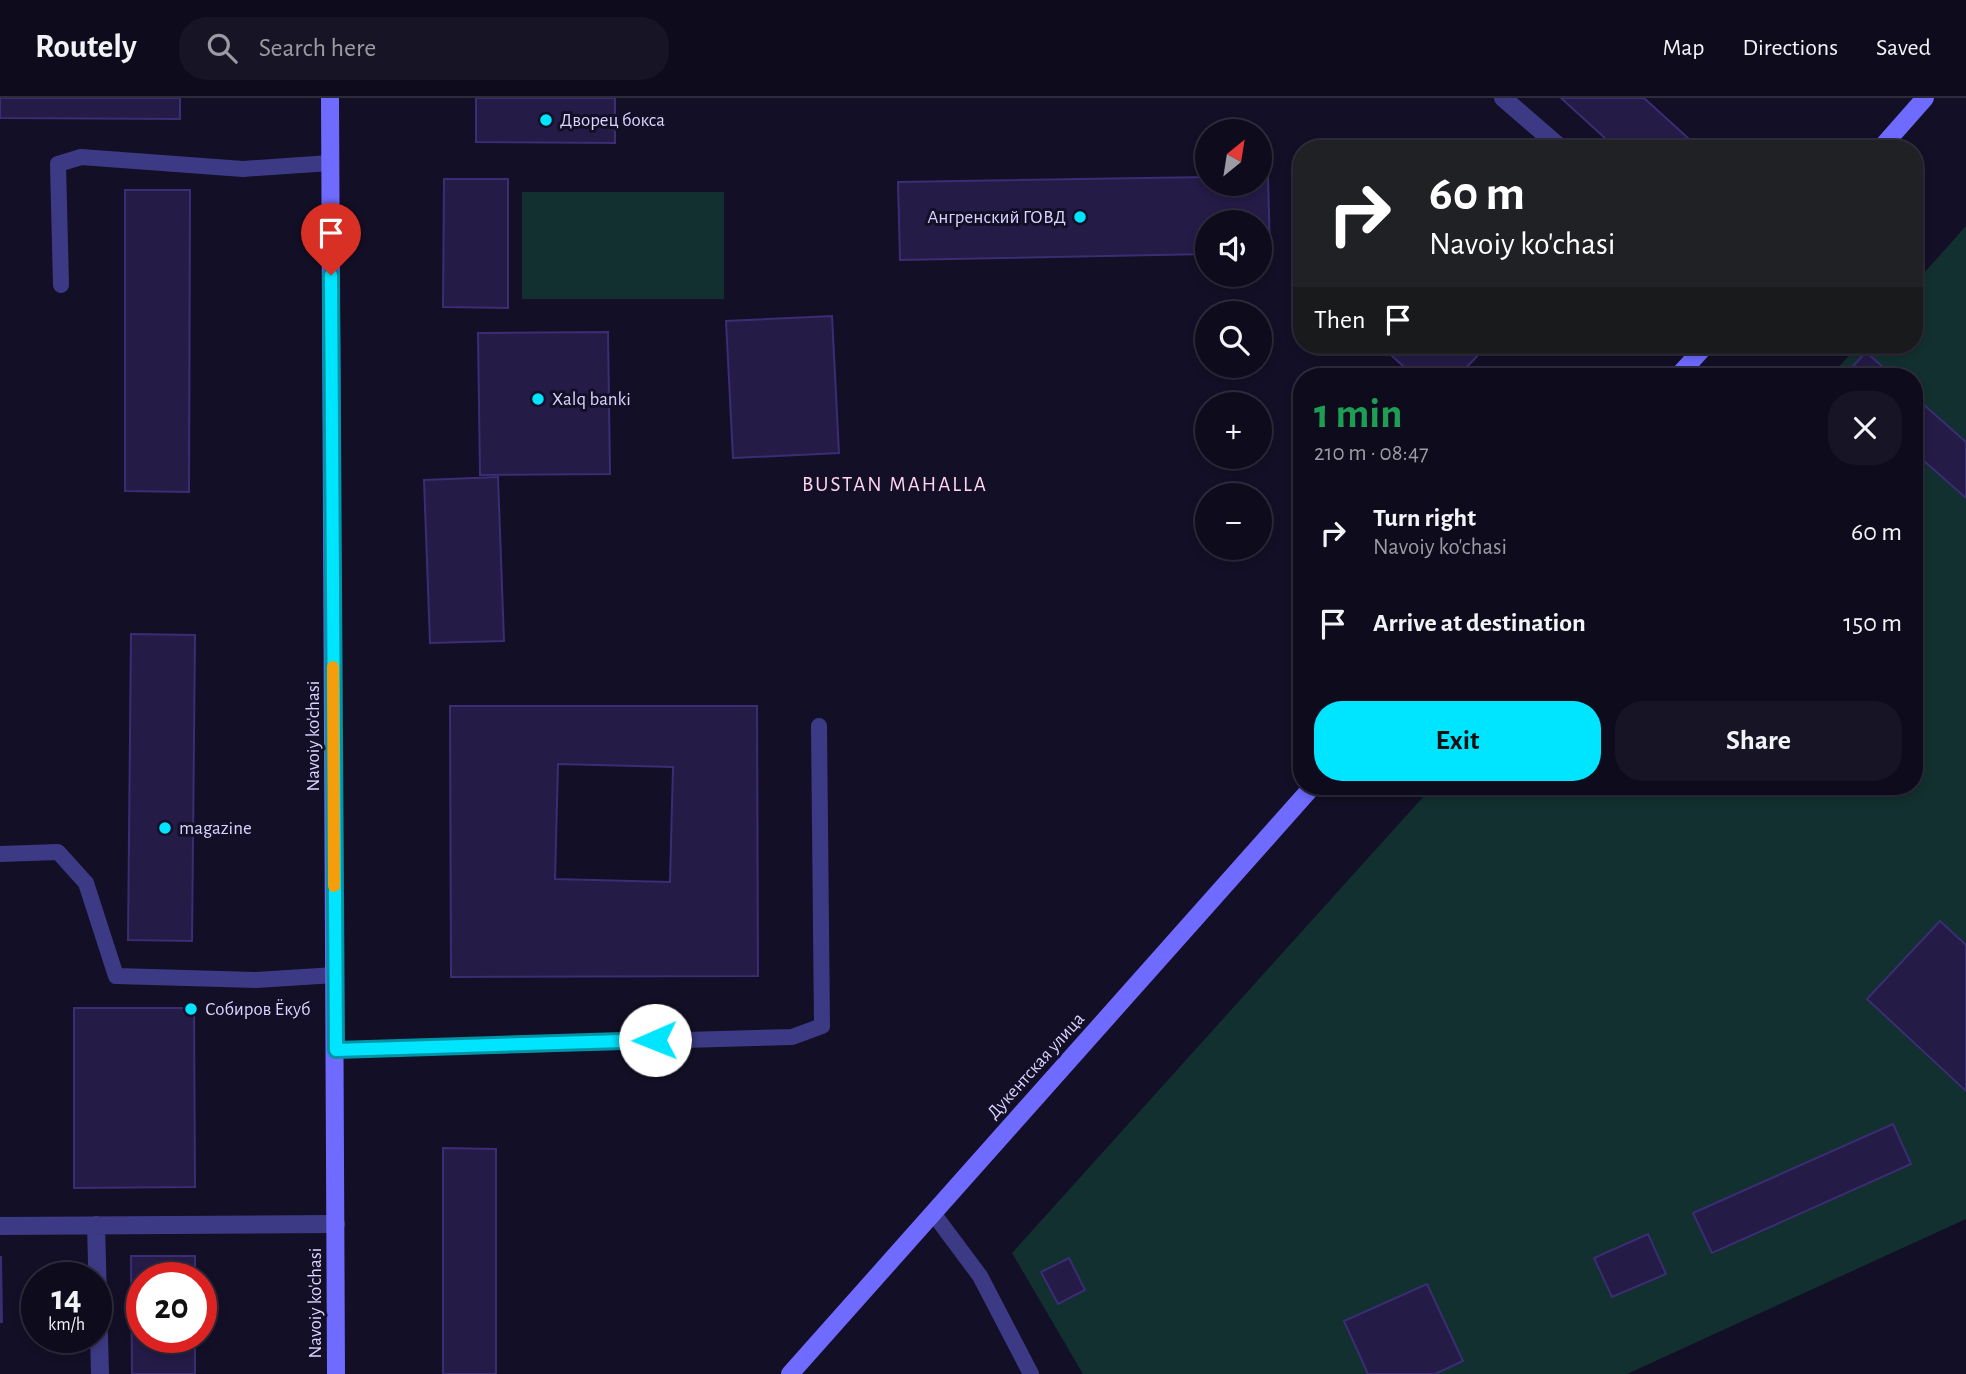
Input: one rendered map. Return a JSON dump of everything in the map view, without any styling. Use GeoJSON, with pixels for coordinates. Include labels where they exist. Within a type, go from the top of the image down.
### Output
{"type":"FeatureCollection","features":[{"type":"Feature","properties":{"kind":"main road","name":"Navoiy ko'chasi"},"geometry":{"type":"LineString","coordinates":[[330,98],[336,1374]]}},
{"type":"Feature","properties":{"kind":"main road"},"geometry":{"type":"LineString","coordinates":[[1888,140],[1925,98]]}},
{"type":"Feature","properties":{"kind":"main road"},"geometry":{"type":"LineString","coordinates":[[1685,368],[1698,354]]}},
{"type":"Feature","properties":{"kind":"main road","name":"Дукентская улица"},"geometry":{"type":"LineString","coordinates":[[790,1374],[1305,795]]}},
{"type":"Feature","properties":{"kind":"street"},"geometry":{"type":"LineString","coordinates":[[1503,98],[1552,140]]}},
{"type":"Feature","properties":{"kind":"street"},"geometry":{"type":"LineString","coordinates":[[0,1226],[336,1224]]}},
{"type":"Feature","properties":{"kind":"street"},"geometry":{"type":"LineString","coordinates":[[96,1225],[100,1374]]}},
{"type":"Feature","properties":{"kind":"lane"},"geometry":{"type":"LineString","coordinates":[[61,285],[58,164],[81,157],[243,169],[330,163]]}},
{"type":"Feature","properties":{"kind":"lane"},"geometry":{"type":"LineString","coordinates":[[336,1050],[793,1037],[822,1026],[819,726]]}},
{"type":"Feature","properties":{"kind":"lane"},"geometry":{"type":"LineString","coordinates":[[0,854],[58,852],[86,883],[116,976],[256,981],[335,975]]}},
{"type":"Feature","properties":{"kind":"lane"},"geometry":{"type":"LineString","coordinates":[[933,1213],[980,1276],[1031,1374]]}},
{"type":"Feature","properties":{"kind":"green space"},"geometry":{"type":"Polygon","coordinates":[[[522,192],[724,192],[724,299],[522,299],[522,192]]]}},
{"type":"Feature","properties":{"kind":"green space"},"geometry":{"type":"Polygon","coordinates":[[[1966,226],[1966,1219],[1627,1374],[1083,1374],[1012,1253],[1425,795],[1923,795],[1923,368],[1837,368],[1851,354],[1923,354],[1923,274],[1966,226]]]}},
{"type":"Feature","properties":{"kind":"building"},"geometry":{"type":"Polygon","coordinates":[[[0,98],[180,98],[180,119],[0,118],[0,98]]]}},
{"type":"Feature","properties":{"kind":"building","name":"Дворец бокса"},"geometry":{"type":"Polygon","coordinates":[[[476,98],[615,98],[615,143],[476,142],[476,98]]]}},
{"type":"Feature","properties":{"kind":"building"},"geometry":{"type":"Polygon","coordinates":[[[1561,98],[1644,98],[1690,140],[1607,140],[1561,98]]]}},
{"type":"Feature","properties":{"kind":"building"},"geometry":{"type":"Polygon","coordinates":[[[1195,177],[1195,196],[1269,196],[1269,210],[1195,210],[1195,254],[900,260],[898,182],[1195,177]]]}},
{"type":"Feature","properties":{"kind":"building"},"geometry":{"type":"Polygon","coordinates":[[[444,179],[508,179],[508,308],[443,307],[444,179]]]}},
{"type":"Feature","properties":{"kind":"building"},"geometry":{"type":"Polygon","coordinates":[[[125,190],[190,190],[189,492],[125,491],[125,190]]]}},
{"type":"Feature","properties":{"kind":"building"},"geometry":{"type":"Polygon","coordinates":[[[832,316],[839,453],[733,458],[726,321],[832,316]]]}},
{"type":"Feature","properties":{"kind":"building"},"geometry":{"type":"Polygon","coordinates":[[[608,332],[610,474],[480,475],[478,333],[608,332]]]}},
{"type":"Feature","properties":{"kind":"building"},"geometry":{"type":"Polygon","coordinates":[[[1390,354],[1479,354],[1466,368],[1405,368],[1390,354]]]}},
{"type":"Feature","properties":{"kind":"building"},"geometry":{"type":"Polygon","coordinates":[[[1864,354],[1868,354],[1884,368],[1851,368],[1864,354]]]}},
{"type":"Feature","properties":{"kind":"building"},"geometry":{"type":"Polygon","coordinates":[[[1923,404],[1966,442],[1966,498],[1923,460],[1923,404]]]}},
{"type":"Feature","properties":{"kind":"building"},"geometry":{"type":"Polygon","coordinates":[[[498,477],[504,641],[430,643],[424,480],[498,477]]]}},
{"type":"Feature","properties":{"kind":"building"},"geometry":{"type":"Polygon","coordinates":[[[131,634],[195,635],[192,941],[128,940],[131,634]]]}},
{"type":"Feature","properties":{"kind":"building"},"geometry":{"type":"Polygon","coordinates":[[[450,706],[757,706],[758,976],[451,977],[450,706]],[[558,764],[555,879],[670,882],[673,767],[558,764]]]}},
{"type":"Feature","properties":{"kind":"building"},"geometry":{"type":"Polygon","coordinates":[[[1940,921],[1966,945],[1966,1091],[1867,999],[1940,921]]]}},
{"type":"Feature","properties":{"kind":"building"},"geometry":{"type":"Polygon","coordinates":[[[74,1008],[194,1008],[195,1187],[74,1188],[74,1008]]]}},
{"type":"Feature","properties":{"kind":"building"},"geometry":{"type":"Polygon","coordinates":[[[1893,1124],[1911,1164],[1712,1253],[1693,1213],[1893,1124]]]}},
{"type":"Feature","properties":{"kind":"building"},"geometry":{"type":"Polygon","coordinates":[[[443,1148],[496,1149],[496,1374],[443,1374],[443,1148]]]}},
{"type":"Feature","properties":{"kind":"building"},"geometry":{"type":"Polygon","coordinates":[[[1648,1234],[1666,1274],[1612,1297],[1594,1258],[1648,1234]]]}},
{"type":"Feature","properties":{"kind":"building"},"geometry":{"type":"Polygon","coordinates":[[[131,1256],[195,1256],[195,1262],[131,1262],[131,1256]]]}},
{"type":"Feature","properties":{"kind":"building"},"geometry":{"type":"Polygon","coordinates":[[[1,1257],[2,1322],[0,1322],[1,1257]]]}},
{"type":"Feature","properties":{"kind":"building"},"geometry":{"type":"Polygon","coordinates":[[[1069,1258],[1085,1290],[1058,1304],[1041,1272],[1069,1258]]]}},
{"type":"Feature","properties":{"kind":"building"},"geometry":{"type":"Polygon","coordinates":[[[1427,1284],[1463,1361],[1435,1374],[1368,1374],[1344,1321],[1427,1284]]]}},
{"type":"Feature","properties":{"kind":"building"},"geometry":{"type":"Polygon","coordinates":[[[132,1353],[195,1353],[195,1374],[132,1374],[132,1353]]]}},
{"type":"Feature","properties":{"kind":"slow traffic"},"geometry":{"type":"LineString","coordinates":[[333,667],[334,886]]}},
{"type":"Feature","properties":{"kind":"place","name":"Дворец бокса"},"geometry":{"type":"Point","coordinates":[546,120]}},
{"type":"Feature","properties":{"kind":"place","name":"Ангpенский ГОВД"},"geometry":{"type":"Point","coordinates":[1080,217]}},
{"type":"Feature","properties":{"kind":"place","name":"Xalq banki"},"geometry":{"type":"Point","coordinates":[538,399]}},
{"type":"Feature","properties":{"kind":"place","name":"magazine"},"geometry":{"type":"Point","coordinates":[165,828]}},
{"type":"Feature","properties":{"kind":"place","name":"Собиров Ёкуб"},"geometry":{"type":"Point","coordinates":[191,1009]}},
{"type":"Feature","properties":{"kind":"district","name":"BUSTAN MAHALLA"},"geometry":{"type":"Point","coordinates":[895,484]}},
{"type":"Feature","properties":{"kind":"route"},"geometry":{"type":"LineString","coordinates":[[331,275],[336,1050],[655,1040]]}}]}
